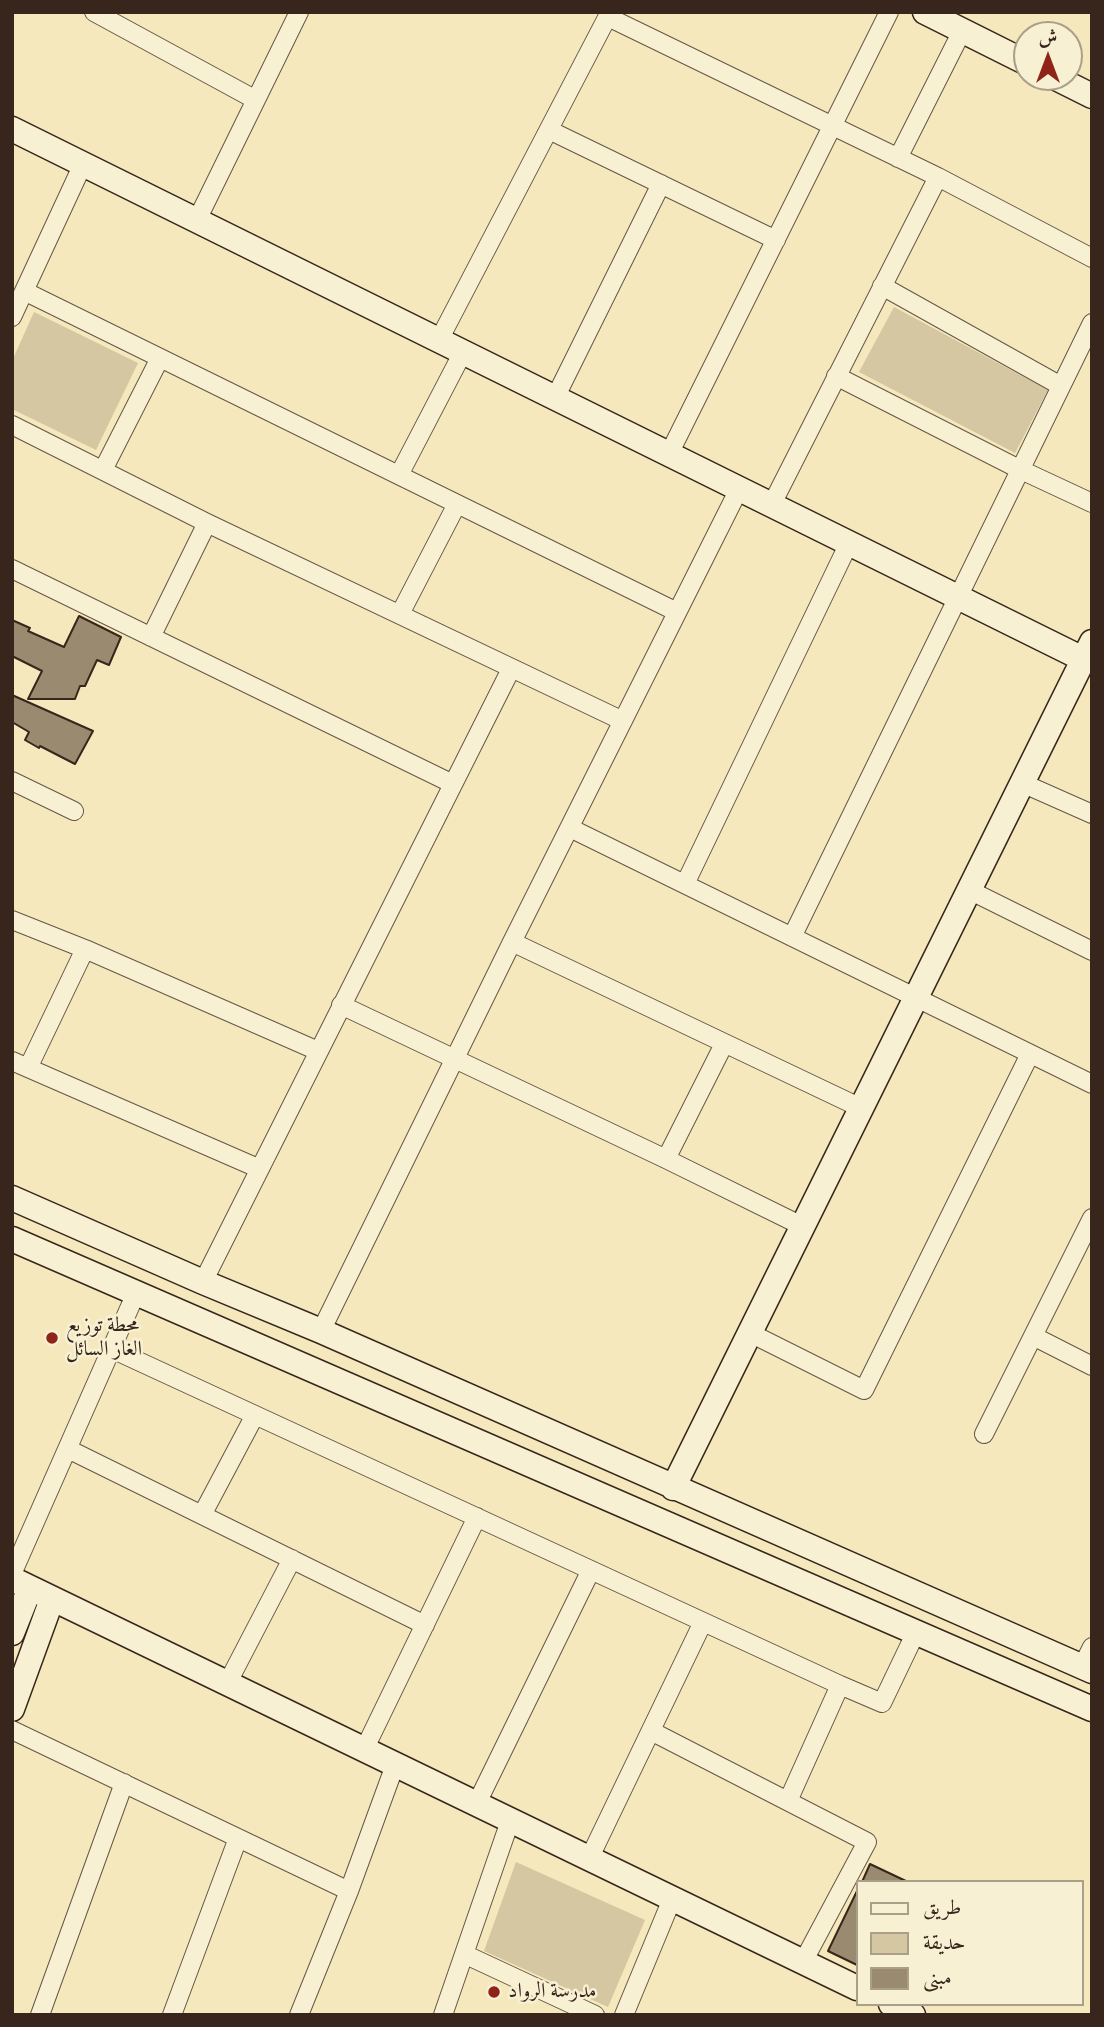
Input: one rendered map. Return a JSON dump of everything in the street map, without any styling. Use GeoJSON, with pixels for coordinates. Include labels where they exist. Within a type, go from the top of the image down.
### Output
{"type":"FeatureCollection","features":[{"type":"Feature","properties":{"kind":"street"},"geometry":{"type":"LineString","coordinates":[[94,12],[256,100]]}},
{"type":"Feature","properties":{"kind":"street"},"geometry":{"type":"LineString","coordinates":[[197,220],[299,12]]}},
{"type":"Feature","properties":{"kind":"street"},"geometry":{"type":"LineString","coordinates":[[669,454],[889,12]]}},
{"type":"Feature","properties":{"kind":"street"},"geometry":{"type":"LineString","coordinates":[[935,14],[962,31],[1013,56]]}},
{"type":"Feature","properties":{"kind":"street"},"geometry":{"type":"LineString","coordinates":[[439,340],[609,15],[938,177],[1092,258]]}},
{"type":"Feature","properties":{"kind":"street"},"geometry":{"type":"LineString","coordinates":[[898,158],[962,31]]}},
{"type":"Feature","properties":{"kind":"street"},"geometry":{"type":"LineString","coordinates":[[12,129],[958,597],[1089,655],[1022,783],[673,1488]]}},
{"type":"Feature","properties":{"kind":"street"},"geometry":{"type":"LineString","coordinates":[[548,130],[776,240]]}},
{"type":"Feature","properties":{"kind":"street"},"geometry":{"type":"LineString","coordinates":[[12,317],[83,164]]}},
{"type":"Feature","properties":{"kind":"street"},"geometry":{"type":"LineString","coordinates":[[772,504],[938,177]]}},
{"type":"Feature","properties":{"kind":"street"},"geometry":{"type":"LineString","coordinates":[[555,398],[661,184]]}},
{"type":"Feature","properties":{"kind":"street"},"geometry":{"type":"LineString","coordinates":[[882,286],[1061,386]]}},
{"type":"Feature","properties":{"kind":"street"},"geometry":{"type":"LineString","coordinates":[[24,291],[677,612]]}},
{"type":"Feature","properties":{"kind":"street"},"geometry":{"type":"LineString","coordinates":[[792,937],[1092,323]]}},
{"type":"Feature","properties":{"kind":"street"},"geometry":{"type":"LineString","coordinates":[[399,475],[463,352]]}},
{"type":"Feature","properties":{"kind":"street"},"geometry":{"type":"LineString","coordinates":[[103,470],[160,358]]}},
{"type":"Feature","properties":{"kind":"street"},"geometry":{"type":"LineString","coordinates":[[836,376],[1092,503]]}},
{"type":"Feature","properties":{"kind":"street"},"geometry":{"type":"LineString","coordinates":[[12,425],[207,523],[623,721]]}},
{"type":"Feature","properties":{"kind":"street"},"geometry":{"type":"LineString","coordinates":[[321,1331],[739,489]]}},
{"type":"Feature","properties":{"kind":"street"},"geometry":{"type":"LineString","coordinates":[[400,614],[457,504]]}},
{"type":"Feature","properties":{"kind":"street"},"geometry":{"type":"LineString","coordinates":[[151,636],[207,523]]}},
{"type":"Feature","properties":{"kind":"street"},"geometry":{"type":"LineString","coordinates":[[685,884],[849,543]]}},
{"type":"Feature","properties":{"kind":"street"},"geometry":{"type":"LineString","coordinates":[[12,569],[453,785]]}},
{"type":"Feature","properties":{"kind":"street"},"geometry":{"type":"LineString","coordinates":[[203,1282],[511,669]]}},
{"type":"Feature","properties":{"kind":"street"},"geometry":{"type":"LineString","coordinates":[[12,781],[74,811]]}},
{"type":"Feature","properties":{"kind":"street"},"geometry":{"type":"LineString","coordinates":[[1022,783],[1092,814]]}},
{"type":"Feature","properties":{"kind":"street"},"geometry":{"type":"LineString","coordinates":[[570,828],[1092,1084]]}},
{"type":"Feature","properties":{"kind":"street"},"geometry":{"type":"LineString","coordinates":[[969,890],[1092,951]]}},
{"type":"Feature","properties":{"kind":"street"},"geometry":{"type":"LineString","coordinates":[[12,920],[318,1051]]}},
{"type":"Feature","properties":{"kind":"street"},"geometry":{"type":"LineString","coordinates":[[512,942],[861,1108]]}},
{"type":"Feature","properties":{"kind":"street"},"geometry":{"type":"LineString","coordinates":[[85,949],[20,1064],[260,1169]]}},
{"type":"Feature","properties":{"kind":"street"},"geometry":{"type":"LineString","coordinates":[[341,1005],[666,1158],[802,1226]]}},
{"type":"Feature","properties":{"kind":"street"},"geometry":{"type":"LineString","coordinates":[[666,1158],[724,1044]]}},
{"type":"Feature","properties":{"kind":"street"},"geometry":{"type":"LineString","coordinates":[[750,1333],[864,1390],[1030,1054]]}},
{"type":"Feature","properties":{"kind":"street"},"geometry":{"type":"LineString","coordinates":[[12,1198],[321,1331],[673,1488],[1089,1662]]}},
{"type":"Feature","properties":{"kind":"street"},"geometry":{"type":"LineString","coordinates":[[984,1434],[1092,1218]]}},
{"type":"Feature","properties":{"kind":"street"},"geometry":{"type":"LineString","coordinates":[[12,1239],[1092,1709]]}},
{"type":"Feature","properties":{"kind":"street"},"geometry":{"type":"LineString","coordinates":[[12,1633],[18,1581],[68,1449],[136,1293]]}},
{"type":"Feature","properties":{"kind":"street"},"geometry":{"type":"LineString","coordinates":[[1033,1336],[1092,1366]]}},
{"type":"Feature","properties":{"kind":"street"},"geometry":{"type":"LineString","coordinates":[[112,1349],[882,1703],[916,1632]]}},
{"type":"Feature","properties":{"kind":"street"},"geometry":{"type":"LineString","coordinates":[[202,1515],[256,1415]]}},
{"type":"Feature","properties":{"kind":"street"},"geometry":{"type":"LineString","coordinates":[[556,1476],[572,1443]]}},
{"type":"Feature","properties":{"kind":"street"},"geometry":{"type":"LineString","coordinates":[[68,1449],[425,1625]]}},
{"type":"Feature","properties":{"kind":"street"},"geometry":{"type":"LineString","coordinates":[[364,1750],[477,1517]]}},
{"type":"Feature","properties":{"kind":"street"},"geometry":{"type":"LineString","coordinates":[[228,1684],[292,1559]]}},
{"type":"Feature","properties":{"kind":"street"},"geometry":{"type":"LineString","coordinates":[[477,1805],[591,1570]]}},
{"type":"Feature","properties":{"kind":"street"},"geometry":{"type":"LineString","coordinates":[[18,1581],[856,1988]]}},
{"type":"Feature","properties":{"kind":"street"},"geometry":{"type":"LineString","coordinates":[[12,1709],[52,1599]]}},
{"type":"Feature","properties":{"kind":"street"},"geometry":{"type":"LineString","coordinates":[[589,1859],[703,1622]]}},
{"type":"Feature","properties":{"kind":"street"},"geometry":{"type":"LineString","coordinates":[[788,1801],[840,1685]]}},
{"type":"Feature","properties":{"kind":"street"},"geometry":{"type":"LineString","coordinates":[[12,1730],[349,1891]]}},
{"type":"Feature","properties":{"kind":"street"},"geometry":{"type":"LineString","coordinates":[[651,1731],[867,1842],[803,1962]]}},
{"type":"Feature","properties":{"kind":"street"},"geometry":{"type":"LineString","coordinates":[[299,2015],[349,1891],[395,1765]]}},
{"type":"Feature","properties":{"kind":"street"},"geometry":{"type":"LineString","coordinates":[[40,2015],[124,1783]]}},
{"type":"Feature","properties":{"kind":"street"},"geometry":{"type":"LineString","coordinates":[[443,2015],[510,1821]]}},
{"type":"Feature","properties":{"kind":"street"},"geometry":{"type":"LineString","coordinates":[[172,2015],[238,1838]]}},
{"type":"Feature","properties":{"kind":"street"},"geometry":{"type":"LineString","coordinates":[[624,2015],[672,1899]]}},
{"type":"Feature","properties":{"kind":"street"},"geometry":{"type":"LineString","coordinates":[[464,1954],[594,2015]]}},
{"type":"Feature","properties":{"kind":"street"},"geometry":{"type":"LineString","coordinates":[[895,2006],[913,2015]]}},
{"type":"Feature","properties":{"kind":"green space"},"geometry":{"type":"Polygon","coordinates":[[[894,307],[1048,390],[1015,453],[859,372],[894,307]]]}},
{"type":"Feature","properties":{"kind":"green space"},"geometry":{"type":"Polygon","coordinates":[[[34,312],[138,363],[96,450],[12,409],[12,361],[34,312]]]}},
{"type":"Feature","properties":{"kind":"green space"},"geometry":{"type":"Polygon","coordinates":[[[516,1862],[645,1920],[608,2007],[484,1951],[516,1862]]]}},
{"type":"Feature","properties":{"kind":"building"},"geometry":{"type":"Polygon","coordinates":[[[79,616],[121,637],[109,665],[97,660],[85,686],[80,686],[75,699],[28,699],[42,671],[12,656],[12,620],[30,628],[28,631],[64,647],[79,616]]]}},
{"type":"Feature","properties":{"kind":"building"},"geometry":{"type":"Polygon","coordinates":[[[12,695],[93,731],[75,764],[25,740],[29,732],[12,722],[12,695]]]}},
{"type":"Feature","properties":{"kind":"building"},"geometry":{"type":"Polygon","coordinates":[[[870,1864],[904,1880],[863,1880],[870,1864]]]}},
{"type":"Feature","properties":{"kind":"building"},"geometry":{"type":"Polygon","coordinates":[[[856,1893],[856,1965],[828,1951],[856,1893]]]}},
{"type":"Feature","properties":{"kind":"place","name":"محطة توزيع الغاز السائل"},"geometry":{"type":"Point","coordinates":[52,1338]}},
{"type":"Feature","properties":{"kind":"place","name":"مدرسة الرواد"},"geometry":{"type":"Point","coordinates":[494,1992]}}]}
